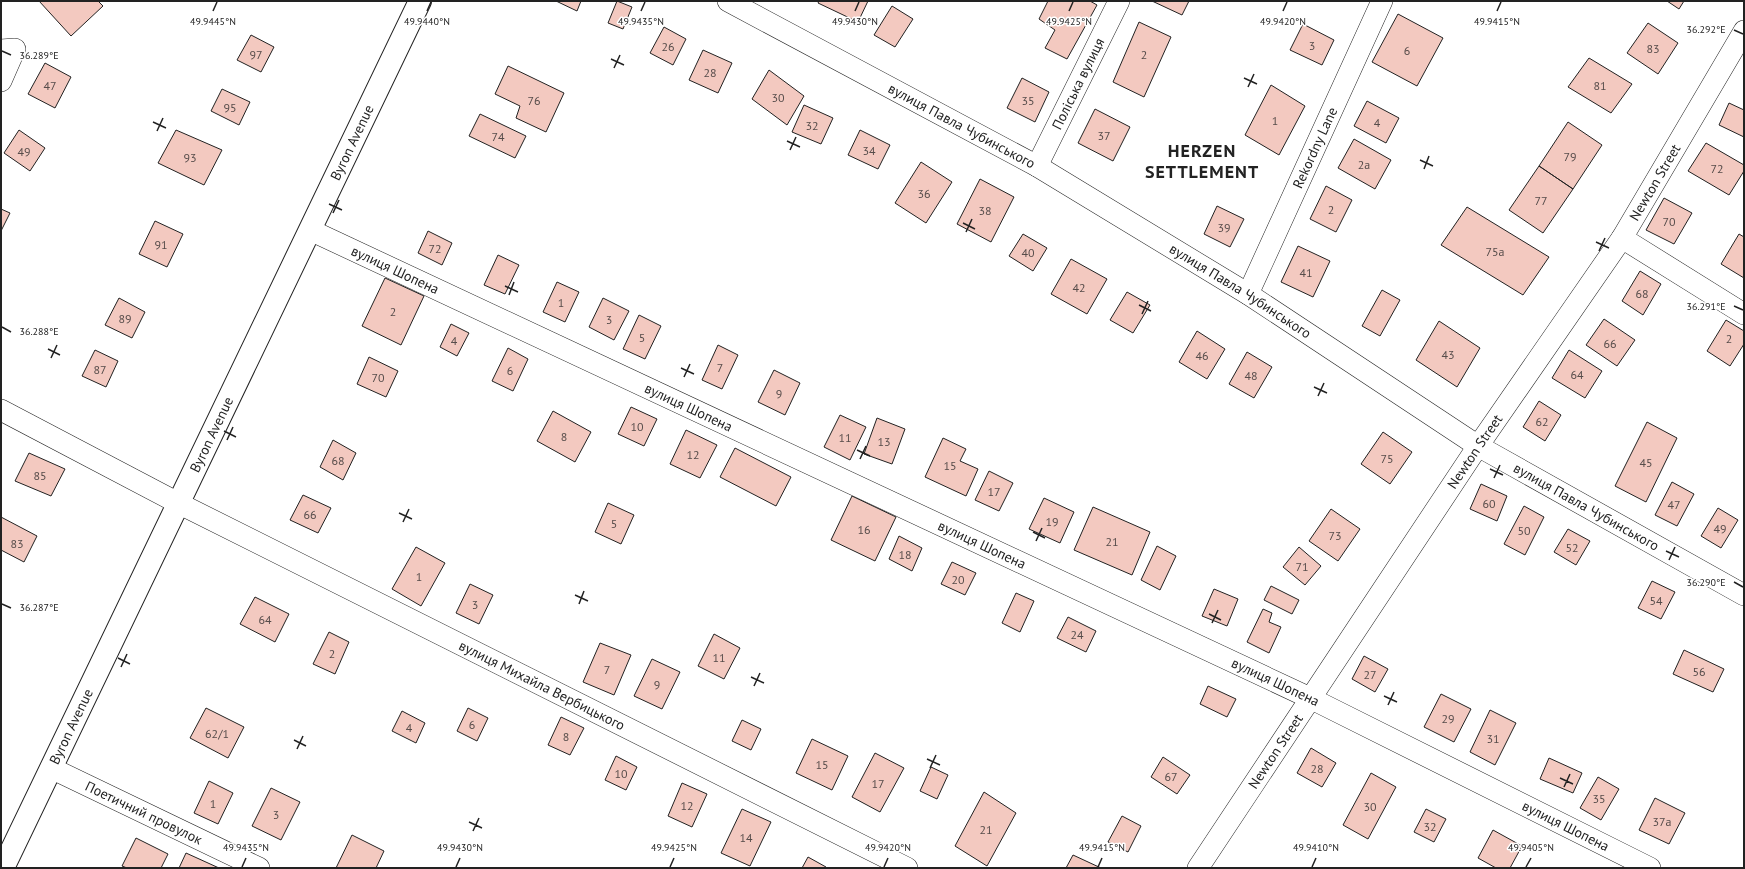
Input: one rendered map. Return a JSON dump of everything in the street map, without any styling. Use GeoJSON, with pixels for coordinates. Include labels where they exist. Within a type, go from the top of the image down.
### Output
{"type":"FeatureCollection","features":[{"type":"Feature","properties":{"kind":"main road","name":"Byron Avenue"},"geometry":{"type":"LineString","coordinates":[[2,868],[420,1]]}},
{"type":"Feature","properties":{"kind":"street","name":"вулиця Павла Чубинського"},"geometry":{"type":"LineString","coordinates":[[728,1],[1037,166],[1248,294],[1478,446],[1744,595]]}},
{"type":"Feature","properties":{"kind":"street","name":"Поліська вулиця"},"geometry":{"type":"LineString","coordinates":[[1037,166],[1119,1]]}},
{"type":"Feature","properties":{"kind":"street","name":"Rekordny Lane"},"geometry":{"type":"LineString","coordinates":[[1248,294],[1382,1]]}},
{"type":"Feature","properties":{"kind":"street","name":"Newton Street"},"geometry":{"type":"LineString","coordinates":[[1198,868],[1478,446],[1622,238],[1744,31]]}},
{"type":"Feature","properties":{"kind":"street"},"geometry":{"type":"LineString","coordinates":[[1,50],[15,49],[1,81]]}},
{"type":"Feature","properties":{"kind":"street","name":"вулиця Шопена"},"geometry":{"type":"LineString","coordinates":[[310,230],[1310,698],[1650,868]]}},
{"type":"Feature","properties":{"kind":"street"},"geometry":{"type":"LineString","coordinates":[[1622,238],[1744,314]]}},
{"type":"Feature","properties":{"kind":"street","name":"вулиця Михайла Вербицького"},"geometry":{"type":"LineString","coordinates":[[1,410],[178,503],[907,868]]}},
{"type":"Feature","properties":{"kind":"street","name":"Поетичний провулок"},"geometry":{"type":"LineString","coordinates":[[51,768],[259,868]]}},
{"type":"Feature","properties":{"kind":"building"},"geometry":{"type":"Polygon","coordinates":[[[39,1],[98,1],[103,6],[71,36],[39,1]]]}},
{"type":"Feature","properties":{"kind":"building"},"geometry":{"type":"Polygon","coordinates":[[[556,1],[581,1],[577,11],[556,1]]]}},
{"type":"Feature","properties":{"kind":"building"},"geometry":{"type":"Polygon","coordinates":[[[617,1],[632,7],[623,29],[608,23],[617,1]]]}},
{"type":"Feature","properties":{"kind":"building"},"geometry":{"type":"Polygon","coordinates":[[[819,1],[868,1],[858,22],[818,3],[819,1]]]}},
{"type":"Feature","properties":{"kind":"building"},"geometry":{"type":"Polygon","coordinates":[[[1048,1],[1090,1],[1097,5],[1067,59],[1045,48],[1055,30],[1039,19],[1048,1]]]}},
{"type":"Feature","properties":{"kind":"building"},"geometry":{"type":"Polygon","coordinates":[[[1152,1],[1189,1],[1182,15],[1152,1]]]}},
{"type":"Feature","properties":{"kind":"building"},"geometry":{"type":"Polygon","coordinates":[[[1667,1],[1684,1],[1679,9],[1667,1]]]}},
{"type":"Feature","properties":{"kind":"building"},"geometry":{"type":"Polygon","coordinates":[[[892,6],[913,19],[895,47],[874,35],[892,6]]]}},
{"type":"Feature","properties":{"kind":"building"},"geometry":{"type":"Polygon","coordinates":[[[1398,14],[1443,38],[1417,86],[1372,62],[1398,14]]]}},
{"type":"Feature","properties":{"kind":"building"},"geometry":{"type":"Polygon","coordinates":[[[1139,22],[1171,37],[1144,97],[1113,82],[1139,22]]]}},
{"type":"Feature","properties":{"kind":"building"},"geometry":{"type":"Polygon","coordinates":[[[1648,23],[1678,43],[1658,74],[1627,53],[1648,23]]]}},
{"type":"Feature","properties":{"kind":"building"},"geometry":{"type":"Polygon","coordinates":[[[1303,24],[1334,40],[1322,65],[1290,50],[1303,24]]]}},
{"type":"Feature","properties":{"kind":"building"},"geometry":{"type":"Polygon","coordinates":[[[664,27],[686,39],[673,65],[650,53],[664,27]]]}},
{"type":"Feature","properties":{"kind":"building"},"geometry":{"type":"Polygon","coordinates":[[[251,35],[274,47],[261,72],[237,60],[251,35]]]}},
{"type":"Feature","properties":{"kind":"building"},"geometry":{"type":"Polygon","coordinates":[[[703,50],[732,63],[718,93],[689,80],[703,50]]]}},
{"type":"Feature","properties":{"kind":"building"},"geometry":{"type":"Polygon","coordinates":[[[1589,58],[1632,84],[1611,113],[1568,87],[1589,58]]]}},
{"type":"Feature","properties":{"kind":"building"},"geometry":{"type":"Polygon","coordinates":[[[45,63],[71,77],[55,108],[28,94],[45,63]]]}},
{"type":"Feature","properties":{"kind":"building"},"geometry":{"type":"Polygon","coordinates":[[[508,66],[564,93],[546,132],[516,118],[520,106],[495,94],[508,66]]]}},
{"type":"Feature","properties":{"kind":"building"},"geometry":{"type":"Polygon","coordinates":[[[769,70],[804,96],[787,125],[752,99],[769,70]]]}},
{"type":"Feature","properties":{"kind":"building"},"geometry":{"type":"Polygon","coordinates":[[[1022,78],[1049,92],[1035,122],[1007,108],[1022,78]]]}},
{"type":"Feature","properties":{"kind":"building"},"geometry":{"type":"Polygon","coordinates":[[[1271,85],[1305,106],[1279,155],[1245,135],[1271,85]]]}},
{"type":"Feature","properties":{"kind":"building"},"geometry":{"type":"Polygon","coordinates":[[[222,89],[250,102],[239,125],[211,111],[222,89]]]}},
{"type":"Feature","properties":{"kind":"building"},"geometry":{"type":"Polygon","coordinates":[[[1367,101],[1399,118],[1386,143],[1354,126],[1367,101]]]}},
{"type":"Feature","properties":{"kind":"building"},"geometry":{"type":"Polygon","coordinates":[[[1729,103],[1744,110],[1744,137],[1719,125],[1729,103]]]}},
{"type":"Feature","properties":{"kind":"building"},"geometry":{"type":"Polygon","coordinates":[[[804,105],[833,118],[821,144],[792,132],[804,105]]]}},
{"type":"Feature","properties":{"kind":"building"},"geometry":{"type":"Polygon","coordinates":[[[1095,109],[1130,127],[1113,161],[1078,143],[1095,109]]]}},
{"type":"Feature","properties":{"kind":"building"},"geometry":{"type":"Polygon","coordinates":[[[480,114],[526,136],[515,158],[469,136],[480,114]]]}},
{"type":"Feature","properties":{"kind":"building"},"geometry":{"type":"Polygon","coordinates":[[[1568,122],[1602,145],[1573,189],[1539,166],[1568,122]]]}},
{"type":"Feature","properties":{"kind":"building"},"geometry":{"type":"Polygon","coordinates":[[[19,130],[45,148],[30,171],[4,153],[19,130]]]}},
{"type":"Feature","properties":{"kind":"building"},"geometry":{"type":"Polygon","coordinates":[[[176,130],[222,150],[204,185],[158,163],[176,130]]]}},
{"type":"Feature","properties":{"kind":"building"},"geometry":{"type":"Polygon","coordinates":[[[860,130],[890,145],[878,169],[848,155],[860,130]]]}},
{"type":"Feature","properties":{"kind":"building"},"geometry":{"type":"Polygon","coordinates":[[[1354,139],[1391,160],[1375,189],[1338,168],[1354,139]]]}},
{"type":"Feature","properties":{"kind":"building"},"geometry":{"type":"Polygon","coordinates":[[[1706,143],[1744,165],[1744,171],[1729,195],[1688,171],[1706,143]]]}},
{"type":"Feature","properties":{"kind":"building"},"geometry":{"type":"Polygon","coordinates":[[[921,162],[952,182],[926,223],[895,203],[921,162]]]}},
{"type":"Feature","properties":{"kind":"building"},"geometry":{"type":"Polygon","coordinates":[[[1539,166],[1573,189],[1543,233],[1509,210],[1539,166]]]}},
{"type":"Feature","properties":{"kind":"building"},"geometry":{"type":"Polygon","coordinates":[[[980,179],[1014,197],[991,242],[957,224],[980,179]]]}},
{"type":"Feature","properties":{"kind":"building"},"geometry":{"type":"Polygon","coordinates":[[[1326,186],[1352,200],[1336,232],[1310,219],[1326,186]]]}},
{"type":"Feature","properties":{"kind":"building"},"geometry":{"type":"Polygon","coordinates":[[[1664,198],[1692,213],[1674,244],[1646,230],[1664,198]]]}},
{"type":"Feature","properties":{"kind":"building"},"geometry":{"type":"Polygon","coordinates":[[[1217,206],[1244,219],[1230,247],[1204,234],[1217,206]]]}},
{"type":"Feature","properties":{"kind":"building"},"geometry":{"type":"Polygon","coordinates":[[[1467,207],[1549,257],[1523,295],[1441,245],[1467,207]]]}},
{"type":"Feature","properties":{"kind":"building"},"geometry":{"type":"Polygon","coordinates":[[[1,209],[10,213],[1,231],[1,209]]]}},
{"type":"Feature","properties":{"kind":"building"},"geometry":{"type":"Polygon","coordinates":[[[155,221],[183,234],[167,267],[139,254],[155,221]]]}},
{"type":"Feature","properties":{"kind":"building"},"geometry":{"type":"Polygon","coordinates":[[[428,231],[452,243],[442,265],[418,253],[428,231]]]}},
{"type":"Feature","properties":{"kind":"building"},"geometry":{"type":"Polygon","coordinates":[[[1023,234],[1047,248],[1033,271],[1009,256],[1023,234]]]}},
{"type":"Feature","properties":{"kind":"building"},"geometry":{"type":"Polygon","coordinates":[[[1739,234],[1744,237],[1744,278],[1721,264],[1739,234]]]}},
{"type":"Feature","properties":{"kind":"building"},"geometry":{"type":"Polygon","coordinates":[[[1298,246],[1330,261],[1313,297],[1281,282],[1298,246]]]}},
{"type":"Feature","properties":{"kind":"building"},"geometry":{"type":"Polygon","coordinates":[[[498,255],[519,265],[505,294],[484,285],[498,255]]]}},
{"type":"Feature","properties":{"kind":"building"},"geometry":{"type":"Polygon","coordinates":[[[1071,259],[1107,279],[1087,314],[1051,294],[1071,259]]]}},
{"type":"Feature","properties":{"kind":"building"},"geometry":{"type":"Polygon","coordinates":[[[1640,271],[1661,284],[1643,315],[1622,301],[1640,271]]]}},
{"type":"Feature","properties":{"kind":"building"},"geometry":{"type":"Polygon","coordinates":[[[385,278],[424,296],[401,345],[362,326],[385,278]]]}},
{"type":"Feature","properties":{"kind":"building"},"geometry":{"type":"Polygon","coordinates":[[[557,282],[579,292],[565,322],[543,312],[557,282]]]}},
{"type":"Feature","properties":{"kind":"building"},"geometry":{"type":"Polygon","coordinates":[[[1382,290],[1400,300],[1380,336],[1362,326],[1382,290]]]}},
{"type":"Feature","properties":{"kind":"building"},"geometry":{"type":"Polygon","coordinates":[[[1127,292],[1150,305],[1133,333],[1110,320],[1127,292]]]}},
{"type":"Feature","properties":{"kind":"building"},"geometry":{"type":"Polygon","coordinates":[[[119,298],[145,312],[132,338],[105,325],[119,298]]]}},
{"type":"Feature","properties":{"kind":"building"},"geometry":{"type":"Polygon","coordinates":[[[603,298],[629,311],[614,340],[589,327],[603,298]]]}},
{"type":"Feature","properties":{"kind":"building"},"geometry":{"type":"Polygon","coordinates":[[[639,315],[661,326],[645,359],[623,349],[639,315]]]}},
{"type":"Feature","properties":{"kind":"building"},"geometry":{"type":"Polygon","coordinates":[[[1604,319],[1635,340],[1617,366],[1586,345],[1604,319]]]}},
{"type":"Feature","properties":{"kind":"building"},"geometry":{"type":"Polygon","coordinates":[[[1726,320],[1744,331],[1744,344],[1730,366],[1707,351],[1726,320]]]}},
{"type":"Feature","properties":{"kind":"building"},"geometry":{"type":"Polygon","coordinates":[[[1439,321],[1480,348],[1457,387],[1416,360],[1439,321]]]}},
{"type":"Feature","properties":{"kind":"building"},"geometry":{"type":"Polygon","coordinates":[[[451,324],[469,333],[457,356],[440,347],[451,324]]]}},
{"type":"Feature","properties":{"kind":"building"},"geometry":{"type":"Polygon","coordinates":[[[1197,331],[1225,349],[1207,379],[1179,362],[1197,331]]]}},
{"type":"Feature","properties":{"kind":"building"},"geometry":{"type":"Polygon","coordinates":[[[718,345],[738,355],[722,389],[702,380],[718,345]]]}},
{"type":"Feature","properties":{"kind":"building"},"geometry":{"type":"Polygon","coordinates":[[[508,348],[528,359],[513,391],[492,381],[508,348]]]}},
{"type":"Feature","properties":{"kind":"building"},"geometry":{"type":"Polygon","coordinates":[[[95,350],[118,361],[106,387],[82,376],[95,350]]]}},
{"type":"Feature","properties":{"kind":"building"},"geometry":{"type":"Polygon","coordinates":[[[1569,350],[1602,371],[1585,398],[1552,378],[1569,350]]]}},
{"type":"Feature","properties":{"kind":"building"},"geometry":{"type":"Polygon","coordinates":[[[1247,352],[1272,367],[1254,398],[1229,384],[1247,352]]]}},
{"type":"Feature","properties":{"kind":"building"},"geometry":{"type":"Polygon","coordinates":[[[369,357],[398,371],[386,397],[357,384],[369,357]]]}},
{"type":"Feature","properties":{"kind":"building"},"geometry":{"type":"Polygon","coordinates":[[[774,370],[800,383],[785,415],[758,402],[774,370]]]}},
{"type":"Feature","properties":{"kind":"building"},"geometry":{"type":"Polygon","coordinates":[[[1539,401],[1561,415],[1545,441],[1523,427],[1539,401]]]}},
{"type":"Feature","properties":{"kind":"building"},"geometry":{"type":"Polygon","coordinates":[[[631,407],[657,419],[644,446],[618,434],[631,407]]]}},
{"type":"Feature","properties":{"kind":"building"},"geometry":{"type":"Polygon","coordinates":[[[553,411],[591,432],[575,462],[537,441],[553,411]]]}},
{"type":"Feature","properties":{"kind":"building"},"geometry":{"type":"Polygon","coordinates":[[[840,415],[866,427],[850,460],[824,447],[840,415]]]}},
{"type":"Feature","properties":{"kind":"building"},"geometry":{"type":"Polygon","coordinates":[[[877,418],[905,429],[892,464],[864,454],[877,418]]]}},
{"type":"Feature","properties":{"kind":"building"},"geometry":{"type":"Polygon","coordinates":[[[1647,422],[1677,438],[1646,502],[1615,486],[1647,422]]]}},
{"type":"Feature","properties":{"kind":"building"},"geometry":{"type":"Polygon","coordinates":[[[686,430],[717,445],[700,478],[670,464],[686,430]]]}},
{"type":"Feature","properties":{"kind":"building"},"geometry":{"type":"Polygon","coordinates":[[[1383,432],[1412,452],[1390,484],[1361,464],[1383,432]]]}},
{"type":"Feature","properties":{"kind":"building"},"geometry":{"type":"Polygon","coordinates":[[[943,438],[966,449],[960,461],[978,469],[966,496],[925,477],[943,438]]]}},
{"type":"Feature","properties":{"kind":"building"},"geometry":{"type":"Polygon","coordinates":[[[333,440],[356,453],[343,480],[320,467],[333,440]]]}},
{"type":"Feature","properties":{"kind":"building"},"geometry":{"type":"Polygon","coordinates":[[[735,448],[791,477],[776,506],[720,477],[735,448]]]}},
{"type":"Feature","properties":{"kind":"building"},"geometry":{"type":"Polygon","coordinates":[[[29,453],[65,469],[51,496],[15,481],[29,453]]]}},
{"type":"Feature","properties":{"kind":"building"},"geometry":{"type":"Polygon","coordinates":[[[989,471],[1013,483],[999,511],[975,500],[989,471]]]}},
{"type":"Feature","properties":{"kind":"building"},"geometry":{"type":"Polygon","coordinates":[[[1672,482],[1694,494],[1677,526],[1655,515],[1672,482]]]}},
{"type":"Feature","properties":{"kind":"building"},"geometry":{"type":"Polygon","coordinates":[[[1481,484],[1507,496],[1497,521],[1470,509],[1481,484]]]}},
{"type":"Feature","properties":{"kind":"building"},"geometry":{"type":"Polygon","coordinates":[[[303,495],[331,508],[318,533],[290,520],[303,495]]]}},
{"type":"Feature","properties":{"kind":"building"},"geometry":{"type":"Polygon","coordinates":[[[852,496],[896,517],[875,561],[831,540],[852,496]]]}},
{"type":"Feature","properties":{"kind":"building"},"geometry":{"type":"Polygon","coordinates":[[[1044,498],[1074,512],[1060,543],[1029,529],[1044,498]]]}},
{"type":"Feature","properties":{"kind":"building"},"geometry":{"type":"Polygon","coordinates":[[[608,503],[634,515],[621,544],[595,532],[608,503]]]}},
{"type":"Feature","properties":{"kind":"building"},"geometry":{"type":"Polygon","coordinates":[[[1524,506],[1544,517],[1525,555],[1504,544],[1524,506]]]}},
{"type":"Feature","properties":{"kind":"building"},"geometry":{"type":"Polygon","coordinates":[[[1093,507],[1150,532],[1132,575],[1074,550],[1093,507]]]}},
{"type":"Feature","properties":{"kind":"building"},"geometry":{"type":"Polygon","coordinates":[[[1718,508],[1738,520],[1721,548],[1701,536],[1718,508]]]}},
{"type":"Feature","properties":{"kind":"building"},"geometry":{"type":"Polygon","coordinates":[[[1331,509],[1360,529],[1338,561],[1309,541],[1331,509]]]}},
{"type":"Feature","properties":{"kind":"building"},"geometry":{"type":"Polygon","coordinates":[[[1,517],[37,536],[24,562],[1,550],[1,517]]]}},
{"type":"Feature","properties":{"kind":"building"},"geometry":{"type":"Polygon","coordinates":[[[1568,529],[1590,541],[1576,565],[1554,552],[1568,529]]]}},
{"type":"Feature","properties":{"kind":"building"},"geometry":{"type":"Polygon","coordinates":[[[899,536],[922,548],[912,571],[889,559],[899,536]]]}},
{"type":"Feature","properties":{"kind":"building"},"geometry":{"type":"Polygon","coordinates":[[[1157,546],[1176,556],[1160,590],[1141,580],[1157,546]]]}},
{"type":"Feature","properties":{"kind":"building"},"geometry":{"type":"Polygon","coordinates":[[[416,547],[445,563],[421,606],[392,589],[416,547]]]}},
{"type":"Feature","properties":{"kind":"building"},"geometry":{"type":"Polygon","coordinates":[[[1299,547],[1321,566],[1305,585],[1283,567],[1299,547]]]}},
{"type":"Feature","properties":{"kind":"building"},"geometry":{"type":"Polygon","coordinates":[[[952,562],[976,573],[965,595],[941,584],[952,562]]]}},
{"type":"Feature","properties":{"kind":"building"},"geometry":{"type":"Polygon","coordinates":[[[1652,581],[1675,592],[1661,619],[1638,608],[1652,581]]]}},
{"type":"Feature","properties":{"kind":"building"},"geometry":{"type":"Polygon","coordinates":[[[470,584],[493,595],[479,624],[456,613],[470,584]]]}},
{"type":"Feature","properties":{"kind":"building"},"geometry":{"type":"Polygon","coordinates":[[[1271,586],[1299,600],[1292,614],[1264,600],[1271,586]]]}},
{"type":"Feature","properties":{"kind":"building"},"geometry":{"type":"Polygon","coordinates":[[[1214,589],[1238,599],[1227,626],[1202,616],[1214,589]]]}},
{"type":"Feature","properties":{"kind":"building"},"geometry":{"type":"Polygon","coordinates":[[[1016,593],[1034,601],[1020,632],[1002,623],[1016,593]]]}},
{"type":"Feature","properties":{"kind":"building"},"geometry":{"type":"Polygon","coordinates":[[[255,597],[289,614],[275,642],[240,624],[255,597]]]}},
{"type":"Feature","properties":{"kind":"building"},"geometry":{"type":"Polygon","coordinates":[[[1263,609],[1272,613],[1269,622],[1281,627],[1269,653],[1247,642],[1263,609]]]}},
{"type":"Feature","properties":{"kind":"building"},"geometry":{"type":"Polygon","coordinates":[[[1068,617],[1096,631],[1086,652],[1057,638],[1068,617]]]}},
{"type":"Feature","properties":{"kind":"building"},"geometry":{"type":"Polygon","coordinates":[[[329,632],[349,642],[335,674],[313,664],[329,632]]]}},
{"type":"Feature","properties":{"kind":"building"},"geometry":{"type":"Polygon","coordinates":[[[714,634],[740,648],[724,679],[698,666],[714,634]]]}},
{"type":"Feature","properties":{"kind":"building"},"geometry":{"type":"Polygon","coordinates":[[[600,643],[631,655],[614,695],[583,682],[600,643]]]}},
{"type":"Feature","properties":{"kind":"building"},"geometry":{"type":"Polygon","coordinates":[[[1684,650],[1724,669],[1713,692],[1673,674],[1684,650]]]}},
{"type":"Feature","properties":{"kind":"building"},"geometry":{"type":"Polygon","coordinates":[[[1364,656],[1388,669],[1375,692],[1352,679],[1364,656]]]}},
{"type":"Feature","properties":{"kind":"building"},"geometry":{"type":"Polygon","coordinates":[[[652,659],[680,672],[662,709],[634,696],[652,659]]]}},
{"type":"Feature","properties":{"kind":"building"},"geometry":{"type":"Polygon","coordinates":[[[1208,686],[1236,699],[1227,717],[1200,704],[1208,686]]]}},
{"type":"Feature","properties":{"kind":"building"},"geometry":{"type":"Polygon","coordinates":[[[1441,694],[1471,709],[1454,742],[1424,727],[1441,694]]]}},
{"type":"Feature","properties":{"kind":"building"},"geometry":{"type":"Polygon","coordinates":[[[206,708],[244,727],[228,758],[190,738],[206,708]]]}},
{"type":"Feature","properties":{"kind":"building"},"geometry":{"type":"Polygon","coordinates":[[[468,708],[488,718],[477,741],[457,731],[468,708]]]}},
{"type":"Feature","properties":{"kind":"building"},"geometry":{"type":"Polygon","coordinates":[[[1490,710],[1516,723],[1495,765],[1470,752],[1490,710]]]}},
{"type":"Feature","properties":{"kind":"building"},"geometry":{"type":"Polygon","coordinates":[[[402,711],[425,723],[416,743],[392,731],[402,711]]]}},
{"type":"Feature","properties":{"kind":"building"},"geometry":{"type":"Polygon","coordinates":[[[561,717],[584,728],[570,755],[548,745],[561,717]]]}},
{"type":"Feature","properties":{"kind":"building"},"geometry":{"type":"Polygon","coordinates":[[[742,720],[761,729],[751,750],[732,741],[742,720]]]}},
{"type":"Feature","properties":{"kind":"building"},"geometry":{"type":"Polygon","coordinates":[[[812,739],[848,756],[832,790],[796,773],[812,739]]]}},
{"type":"Feature","properties":{"kind":"building"},"geometry":{"type":"Polygon","coordinates":[[[1311,748],[1336,763],[1322,787],[1297,773],[1311,748]]]}},
{"type":"Feature","properties":{"kind":"building"},"geometry":{"type":"Polygon","coordinates":[[[875,753],[904,768],[880,812],[852,797],[875,753]]]}},
{"type":"Feature","properties":{"kind":"building"},"geometry":{"type":"Polygon","coordinates":[[[616,756],[637,767],[626,790],[605,780],[616,756]]]}},
{"type":"Feature","properties":{"kind":"building"},"geometry":{"type":"Polygon","coordinates":[[[1163,757],[1190,775],[1177,794],[1151,777],[1163,757]]]}},
{"type":"Feature","properties":{"kind":"building"},"geometry":{"type":"Polygon","coordinates":[[[1549,758],[1582,773],[1573,793],[1540,779],[1549,758]]]}},
{"type":"Feature","properties":{"kind":"building"},"geometry":{"type":"Polygon","coordinates":[[[931,767],[948,775],[937,799],[920,791],[931,767]]]}},
{"type":"Feature","properties":{"kind":"building"},"geometry":{"type":"Polygon","coordinates":[[[1371,773],[1396,787],[1368,839],[1343,825],[1371,773]]]}},
{"type":"Feature","properties":{"kind":"building"},"geometry":{"type":"Polygon","coordinates":[[[1598,777],[1619,789],[1601,820],[1580,808],[1598,777]]]}},
{"type":"Feature","properties":{"kind":"building"},"geometry":{"type":"Polygon","coordinates":[[[209,781],[233,793],[218,824],[194,813],[209,781]]]}},
{"type":"Feature","properties":{"kind":"building"},"geometry":{"type":"Polygon","coordinates":[[[682,783],[707,794],[692,827],[668,816],[682,783]]]}},
{"type":"Feature","properties":{"kind":"building"},"geometry":{"type":"Polygon","coordinates":[[[271,788],[300,802],[281,840],[252,826],[271,788]]]}},
{"type":"Feature","properties":{"kind":"building"},"geometry":{"type":"Polygon","coordinates":[[[984,792],[1016,813],[987,866],[955,846],[984,792]]]}},
{"type":"Feature","properties":{"kind":"building"},"geometry":{"type":"Polygon","coordinates":[[[1655,798],[1685,813],[1669,844],[1639,830],[1655,798]]]}},
{"type":"Feature","properties":{"kind":"building"},"geometry":{"type":"Polygon","coordinates":[[[742,809],[771,822],[750,866],[721,853],[742,809]]]}},
{"type":"Feature","properties":{"kind":"building"},"geometry":{"type":"Polygon","coordinates":[[[1426,809],[1446,819],[1434,842],[1414,832],[1426,809]]]}},
{"type":"Feature","properties":{"kind":"building"},"geometry":{"type":"Polygon","coordinates":[[[1122,816],[1141,826],[1128,852],[1108,842],[1122,816]]]}},
{"type":"Feature","properties":{"kind":"building"},"geometry":{"type":"Polygon","coordinates":[[[1493,830],[1522,846],[1510,868],[1496,868],[1478,858],[1493,830]]]}},
{"type":"Feature","properties":{"kind":"building"},"geometry":{"type":"Polygon","coordinates":[[[352,835],[384,851],[376,868],[336,868],[352,835]]]}},
{"type":"Feature","properties":{"kind":"building"},"geometry":{"type":"Polygon","coordinates":[[[136,838],[168,854],[161,868],[127,868],[122,866],[136,838]]]}},
{"type":"Feature","properties":{"kind":"building"},"geometry":{"type":"Polygon","coordinates":[[[186,853],[219,868],[179,868],[186,853]]]}},
{"type":"Feature","properties":{"kind":"building"},"geometry":{"type":"Polygon","coordinates":[[[1073,855],[1101,868],[1066,868],[1073,855]]]}},
{"type":"Feature","properties":{"kind":"building"},"geometry":{"type":"Polygon","coordinates":[[[808,857],[826,867],[802,868],[808,857]]]}},
{"type":"Feature","properties":{"kind":"district","name":"HERZEN SETTLEMENT"},"geometry":{"type":"Point","coordinates":[1202,160]}}]}
